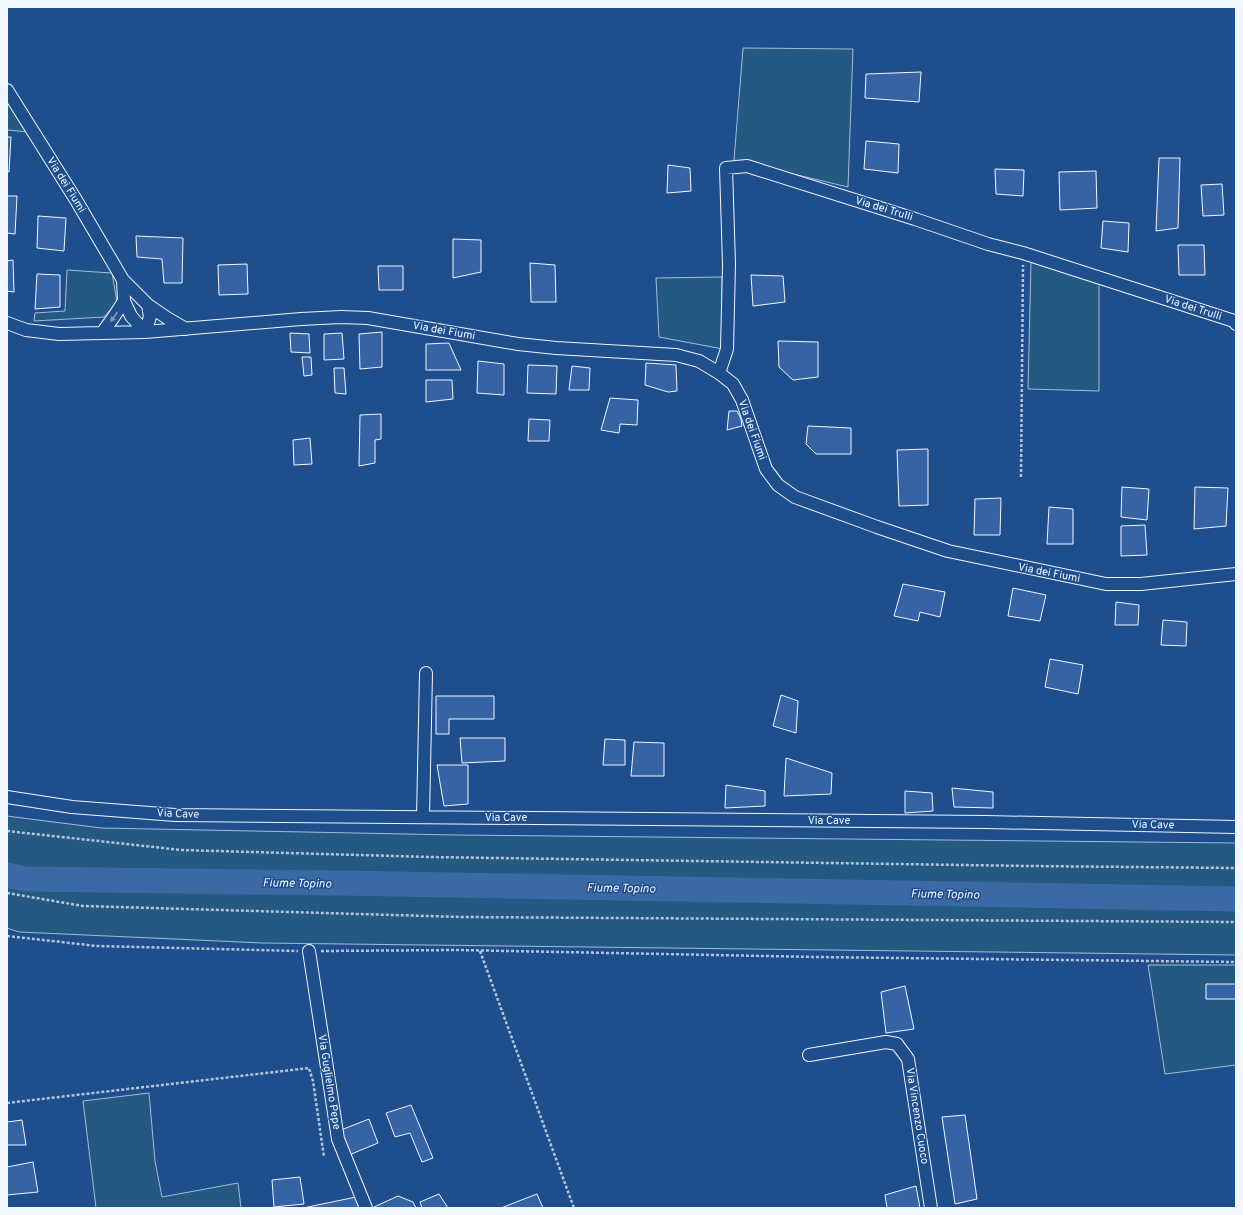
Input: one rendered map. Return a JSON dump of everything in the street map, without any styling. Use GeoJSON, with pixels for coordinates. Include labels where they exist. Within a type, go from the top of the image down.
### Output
{"type":"FeatureCollection","features":[{"type":"Feature","properties":{"kind":"street","name":"Via dei Fiumi"},"geometry":{"type":"LineString","coordinates":[[7,90],[76,200],[123,280],[148,305],[186,329]]}},
{"type":"Feature","properties":{"kind":"street","name":"Via dei Trulli"},"geometry":{"type":"LineString","coordinates":[[719,373],[727,349],[729,264],[726,168],[747,166],[915,219],[988,244],[1023,253],[1234,321],[1236,324]]}},
{"type":"Feature","properties":{"kind":"street","name":"Via dei Fiumi"},"geometry":{"type":"LineString","coordinates":[[123,280],[124,300],[131,316],[145,332]]}},
{"type":"Feature","properties":{"kind":"street"},"geometry":{"type":"LineString","coordinates":[[102,333],[124,300]]}},
{"type":"Feature","properties":{"kind":"street"},"geometry":{"type":"LineString","coordinates":[[145,332],[150,317],[148,305]]}},
{"type":"Feature","properties":{"kind":"street","name":"Via dei Fiumi"},"geometry":{"type":"LineString","coordinates":[[7,323],[26,330],[59,334],[145,332],[301,319],[341,317],[368,318],[518,344],[556,348],[676,355],[699,361],[719,373],[733,384],[742,400],[766,469],[778,485],[795,497],[948,551],[1106,584],[1141,584],[1236,574]]}},
{"type":"Feature","properties":{"kind":"street"},"geometry":{"type":"LineString","coordinates":[[423,817],[426,673]]}},
{"type":"Feature","properties":{"kind":"street","name":"Via Cave"},"geometry":{"type":"LineString","coordinates":[[7,797],[72,808],[175,815],[970,822],[1236,827]]}},
{"type":"Feature","properties":{"kind":"street","name":"Via Guglielmo Pepe"},"geometry":{"type":"LineString","coordinates":[[309,951],[338,1139],[366,1208]]}},
{"type":"Feature","properties":{"kind":"street","name":"Via Vincenzo Cuoco"},"geometry":{"type":"LineString","coordinates":[[809,1055],[886,1042],[897,1044],[903,1051],[908,1059],[931,1208]]}},
{"type":"Feature","properties":{"kind":"path"},"geometry":{"type":"LineString","coordinates":[[1021,477],[1023,253]]}},
{"type":"Feature","properties":{"kind":"path"},"geometry":{"type":"LineString","coordinates":[[7,831],[181,850],[430,857],[1236,868]]}},
{"type":"Feature","properties":{"kind":"path"},"geometry":{"type":"LineString","coordinates":[[7,892],[83,906],[462,917],[1236,922]]}},
{"type":"Feature","properties":{"kind":"path"},"geometry":{"type":"LineString","coordinates":[[7,936],[97,946],[309,951],[480,951],[808,957],[1236,962]]}},
{"type":"Feature","properties":{"kind":"path"},"geometry":{"type":"LineString","coordinates":[[480,951],[574,1208]]}},
{"type":"Feature","properties":{"kind":"path"},"geometry":{"type":"LineString","coordinates":[[7,1103],[309,1068],[313,1081],[324,1157]]}},
{"type":"Feature","properties":{"kind":"shaded area"},"geometry":{"type":"Polygon","coordinates":[[[743,48],[853,49],[848,187],[734,160],[743,48]]]}},
{"type":"Feature","properties":{"kind":"shaded area"},"geometry":{"type":"Polygon","coordinates":[[[7,94],[28,132],[7,130],[7,94]]]}},
{"type":"Feature","properties":{"kind":"shaded area"},"geometry":{"type":"Polygon","coordinates":[[[1031,261],[1099,284],[1099,391],[1028,389],[1031,261]]]}},
{"type":"Feature","properties":{"kind":"shaded area"},"geometry":{"type":"Polygon","coordinates":[[[67,270],[112,273],[117,302],[104,317],[34,321],[35,313],[65,311],[67,270]]]}},
{"type":"Feature","properties":{"kind":"shaded area"},"geometry":{"type":"Polygon","coordinates":[[[722,277],[723,349],[659,337],[656,278],[722,277]]]}},
{"type":"Feature","properties":{"kind":"shaded area"},"geometry":{"type":"Polygon","coordinates":[[[7,816],[101,828],[457,835],[1236,843],[1236,955],[262,943],[19,932],[7,928],[7,816]]]}},
{"type":"Feature","properties":{"kind":"shaded area"},"geometry":{"type":"Polygon","coordinates":[[[1148,965],[1236,965],[1236,1065],[1165,1074],[1148,965]]]}},
{"type":"Feature","properties":{"kind":"shaded area"},"geometry":{"type":"Polygon","coordinates":[[[149,1093],[155,1161],[162,1197],[238,1183],[241,1208],[96,1208],[83,1101],[149,1093]]]}},
{"type":"Feature","properties":{"kind":"building"},"geometry":{"type":"Polygon","coordinates":[[[921,72],[919,102],[865,98],[866,74],[921,72]]]}},
{"type":"Feature","properties":{"kind":"building"},"geometry":{"type":"Polygon","coordinates":[[[7,137],[11,137],[9,172],[7,171],[7,137]]]}},
{"type":"Feature","properties":{"kind":"building"},"geometry":{"type":"Polygon","coordinates":[[[866,141],[899,144],[898,173],[864,169],[866,141]]]}},
{"type":"Feature","properties":{"kind":"building"},"geometry":{"type":"Polygon","coordinates":[[[1159,158],[1180,158],[1178,228],[1156,231],[1159,158]]]}},
{"type":"Feature","properties":{"kind":"building"},"geometry":{"type":"Polygon","coordinates":[[[668,165],[690,168],[691,191],[667,193],[668,165]]]}},
{"type":"Feature","properties":{"kind":"building"},"geometry":{"type":"Polygon","coordinates":[[[995,169],[1024,170],[1023,196],[996,194],[995,169]]]}},
{"type":"Feature","properties":{"kind":"building"},"geometry":{"type":"Polygon","coordinates":[[[1096,171],[1097,208],[1060,210],[1059,172],[1096,171]]]}},
{"type":"Feature","properties":{"kind":"building"},"geometry":{"type":"Polygon","coordinates":[[[1222,184],[1224,215],[1203,216],[1201,185],[1222,184]]]}},
{"type":"Feature","properties":{"kind":"building"},"geometry":{"type":"Polygon","coordinates":[[[7,196],[17,196],[15,234],[7,233],[7,196]]]}},
{"type":"Feature","properties":{"kind":"building"},"geometry":{"type":"Polygon","coordinates":[[[38,216],[66,218],[64,251],[37,248],[38,216]]]}},
{"type":"Feature","properties":{"kind":"building"},"geometry":{"type":"Polygon","coordinates":[[[1103,221],[1129,223],[1128,252],[1101,248],[1103,221]]]}},
{"type":"Feature","properties":{"kind":"building"},"geometry":{"type":"Polygon","coordinates":[[[136,236],[183,238],[182,283],[164,283],[162,259],[137,257],[136,236]]]}},
{"type":"Feature","properties":{"kind":"building"},"geometry":{"type":"Polygon","coordinates":[[[453,239],[481,240],[481,272],[453,278],[453,239]]]}},
{"type":"Feature","properties":{"kind":"building"},"geometry":{"type":"Polygon","coordinates":[[[1178,245],[1204,245],[1205,275],[1179,275],[1178,245]]]}},
{"type":"Feature","properties":{"kind":"building"},"geometry":{"type":"Polygon","coordinates":[[[13,260],[14,292],[7,291],[7,261],[13,260]]]}},
{"type":"Feature","properties":{"kind":"building"},"geometry":{"type":"Polygon","coordinates":[[[530,263],[555,265],[556,302],[531,302],[530,263]]]}},
{"type":"Feature","properties":{"kind":"building"},"geometry":{"type":"Polygon","coordinates":[[[247,264],[248,294],[219,295],[218,265],[247,264]]]}},
{"type":"Feature","properties":{"kind":"building"},"geometry":{"type":"Polygon","coordinates":[[[378,266],[403,266],[403,290],[379,290],[378,266]]]}},
{"type":"Feature","properties":{"kind":"building"},"geometry":{"type":"Polygon","coordinates":[[[37,274],[60,275],[60,307],[35,309],[37,274]]]}},
{"type":"Feature","properties":{"kind":"building"},"geometry":{"type":"Polygon","coordinates":[[[751,275],[783,276],[785,302],[753,306],[751,275]]]}},
{"type":"Feature","properties":{"kind":"building"},"geometry":{"type":"Polygon","coordinates":[[[382,332],[382,367],[360,369],[359,334],[382,332]]]}},
{"type":"Feature","properties":{"kind":"building"},"geometry":{"type":"Polygon","coordinates":[[[290,333],[309,334],[310,353],[291,352],[290,333]]]}},
{"type":"Feature","properties":{"kind":"building"},"geometry":{"type":"Polygon","coordinates":[[[342,333],[344,359],[324,360],[324,334],[342,333]]]}},
{"type":"Feature","properties":{"kind":"building"},"geometry":{"type":"Polygon","coordinates":[[[778,341],[818,342],[818,377],[793,380],[779,367],[778,341]]]}},
{"type":"Feature","properties":{"kind":"building"},"geometry":{"type":"Polygon","coordinates":[[[449,343],[461,370],[426,370],[426,344],[449,343]]]}},
{"type":"Feature","properties":{"kind":"building"},"geometry":{"type":"Polygon","coordinates":[[[302,357],[311,357],[312,375],[304,376],[302,357]]]}},
{"type":"Feature","properties":{"kind":"building"},"geometry":{"type":"Polygon","coordinates":[[[478,361],[504,364],[504,395],[477,393],[478,361]]]}},
{"type":"Feature","properties":{"kind":"building"},"geometry":{"type":"Polygon","coordinates":[[[646,363],[676,365],[677,391],[668,392],[645,385],[646,363]]]}},
{"type":"Feature","properties":{"kind":"building"},"geometry":{"type":"Polygon","coordinates":[[[528,365],[557,366],[556,394],[527,393],[528,365]]]}},
{"type":"Feature","properties":{"kind":"building"},"geometry":{"type":"Polygon","coordinates":[[[572,366],[590,368],[589,390],[569,390],[572,366]]]}},
{"type":"Feature","properties":{"kind":"building"},"geometry":{"type":"Polygon","coordinates":[[[334,368],[344,368],[346,394],[335,393],[334,368]]]}},
{"type":"Feature","properties":{"kind":"building"},"geometry":{"type":"Polygon","coordinates":[[[426,380],[452,380],[453,399],[426,402],[426,380]]]}},
{"type":"Feature","properties":{"kind":"building"},"geometry":{"type":"Polygon","coordinates":[[[610,398],[638,400],[637,425],[620,424],[619,433],[601,430],[610,398]]]}},
{"type":"Feature","properties":{"kind":"building"},"geometry":{"type":"Polygon","coordinates":[[[729,411],[737,411],[741,419],[742,426],[727,430],[729,411]]]}},
{"type":"Feature","properties":{"kind":"building"},"geometry":{"type":"Polygon","coordinates":[[[381,414],[381,439],[375,440],[375,463],[359,466],[360,415],[381,414]]]}},
{"type":"Feature","properties":{"kind":"building"},"geometry":{"type":"Polygon","coordinates":[[[529,419],[550,420],[549,441],[528,441],[529,419]]]}},
{"type":"Feature","properties":{"kind":"building"},"geometry":{"type":"Polygon","coordinates":[[[808,426],[851,428],[851,454],[816,454],[806,444],[808,426]]]}},
{"type":"Feature","properties":{"kind":"building"},"geometry":{"type":"Polygon","coordinates":[[[310,438],[312,464],[294,465],[293,440],[310,438]]]}},
{"type":"Feature","properties":{"kind":"building"},"geometry":{"type":"Polygon","coordinates":[[[928,449],[928,505],[899,506],[897,450],[928,449]]]}},
{"type":"Feature","properties":{"kind":"building"},"geometry":{"type":"Polygon","coordinates":[[[1122,487],[1149,489],[1147,520],[1121,517],[1122,487]]]}},
{"type":"Feature","properties":{"kind":"building"},"geometry":{"type":"Polygon","coordinates":[[[1195,487],[1228,488],[1226,526],[1194,529],[1195,487]]]}},
{"type":"Feature","properties":{"kind":"building"},"geometry":{"type":"Polygon","coordinates":[[[1001,498],[1000,535],[974,535],[975,499],[1001,498]]]}},
{"type":"Feature","properties":{"kind":"building"},"geometry":{"type":"Polygon","coordinates":[[[1049,507],[1073,509],[1073,544],[1047,544],[1049,507]]]}},
{"type":"Feature","properties":{"kind":"building"},"geometry":{"type":"Polygon","coordinates":[[[1145,525],[1147,555],[1121,556],[1121,526],[1145,525]]]}},
{"type":"Feature","properties":{"kind":"building"},"geometry":{"type":"Polygon","coordinates":[[[903,584],[945,592],[940,617],[920,612],[918,621],[894,616],[903,584]]]}},
{"type":"Feature","properties":{"kind":"building"},"geometry":{"type":"Polygon","coordinates":[[[1013,588],[1046,595],[1040,621],[1008,616],[1013,588]]]}},
{"type":"Feature","properties":{"kind":"building"},"geometry":{"type":"Polygon","coordinates":[[[1116,602],[1139,605],[1138,625],[1115,625],[1116,602]]]}},
{"type":"Feature","properties":{"kind":"building"},"geometry":{"type":"Polygon","coordinates":[[[1163,620],[1187,622],[1186,646],[1161,645],[1163,620]]]}},
{"type":"Feature","properties":{"kind":"building"},"geometry":{"type":"Polygon","coordinates":[[[1050,659],[1083,665],[1078,694],[1045,687],[1050,659]]]}},
{"type":"Feature","properties":{"kind":"building"},"geometry":{"type":"Polygon","coordinates":[[[781,695],[798,701],[796,733],[773,726],[781,695]]]}},
{"type":"Feature","properties":{"kind":"building"},"geometry":{"type":"Polygon","coordinates":[[[436,696],[494,696],[494,719],[449,719],[449,734],[436,734],[436,696]]]}},
{"type":"Feature","properties":{"kind":"building"},"geometry":{"type":"Polygon","coordinates":[[[460,738],[505,738],[505,761],[462,763],[460,738]]]}},
{"type":"Feature","properties":{"kind":"building"},"geometry":{"type":"Polygon","coordinates":[[[605,739],[625,740],[625,765],[603,765],[605,739]]]}},
{"type":"Feature","properties":{"kind":"building"},"geometry":{"type":"Polygon","coordinates":[[[634,742],[664,743],[664,776],[631,776],[634,742]]]}},
{"type":"Feature","properties":{"kind":"building"},"geometry":{"type":"Polygon","coordinates":[[[786,758],[832,773],[831,794],[784,796],[786,758]]]}},
{"type":"Feature","properties":{"kind":"building"},"geometry":{"type":"Polygon","coordinates":[[[437,765],[468,765],[468,804],[444,806],[437,765]]]}},
{"type":"Feature","properties":{"kind":"building"},"geometry":{"type":"Polygon","coordinates":[[[726,785],[765,791],[765,806],[725,808],[726,785]]]}},
{"type":"Feature","properties":{"kind":"building"},"geometry":{"type":"Polygon","coordinates":[[[952,788],[993,792],[993,808],[954,807],[952,788]]]}},
{"type":"Feature","properties":{"kind":"building"},"geometry":{"type":"Polygon","coordinates":[[[905,791],[932,793],[933,811],[905,813],[905,791]]]}},
{"type":"Feature","properties":{"kind":"building"},"geometry":{"type":"Polygon","coordinates":[[[1206,984],[1236,984],[1236,999],[1206,999],[1206,984]]]}},
{"type":"Feature","properties":{"kind":"building"},"geometry":{"type":"Polygon","coordinates":[[[905,986],[914,1029],[886,1033],[881,992],[905,986]]]}},
{"type":"Feature","properties":{"kind":"building"},"geometry":{"type":"Polygon","coordinates":[[[411,1105],[433,1158],[422,1162],[410,1133],[395,1137],[386,1113],[411,1105]]]}},
{"type":"Feature","properties":{"kind":"building"},"geometry":{"type":"Polygon","coordinates":[[[965,1115],[977,1199],[955,1204],[942,1117],[965,1115]]]}},
{"type":"Feature","properties":{"kind":"building"},"geometry":{"type":"Polygon","coordinates":[[[369,1119],[378,1143],[349,1155],[341,1130],[369,1119]]]}},
{"type":"Feature","properties":{"kind":"building"},"geometry":{"type":"Polygon","coordinates":[[[22,1120],[26,1145],[7,1145],[7,1122],[22,1120]]]}},
{"type":"Feature","properties":{"kind":"building"},"geometry":{"type":"Polygon","coordinates":[[[33,1162],[38,1192],[7,1195],[7,1167],[33,1162]]]}},
{"type":"Feature","properties":{"kind":"building"},"geometry":{"type":"Polygon","coordinates":[[[300,1177],[304,1204],[274,1207],[272,1180],[300,1177]]]}},
{"type":"Feature","properties":{"kind":"building"},"geometry":{"type":"Polygon","coordinates":[[[916,1186],[920,1208],[887,1208],[885,1195],[916,1186]]]}},
{"type":"Feature","properties":{"kind":"building"},"geometry":{"type":"Polygon","coordinates":[[[439,1194],[448,1208],[422,1208],[420,1202],[439,1194]]]}},
{"type":"Feature","properties":{"kind":"building"},"geometry":{"type":"Polygon","coordinates":[[[537,1194],[543,1208],[501,1208],[537,1194]]]}},
{"type":"Feature","properties":{"kind":"building"},"geometry":{"type":"Polygon","coordinates":[[[398,1196],[413,1202],[416,1208],[374,1207],[398,1196]]]}},
{"type":"Feature","properties":{"kind":"building"},"geometry":{"type":"Polygon","coordinates":[[[356,1197],[359,1208],[303,1208],[356,1197]]]}},
{"type":"Feature","properties":{"kind":"waterway","name":"Fiume Topino"},"geometry":{"type":"LineString","coordinates":[[7,875],[25,879],[1236,899]]}}]}
